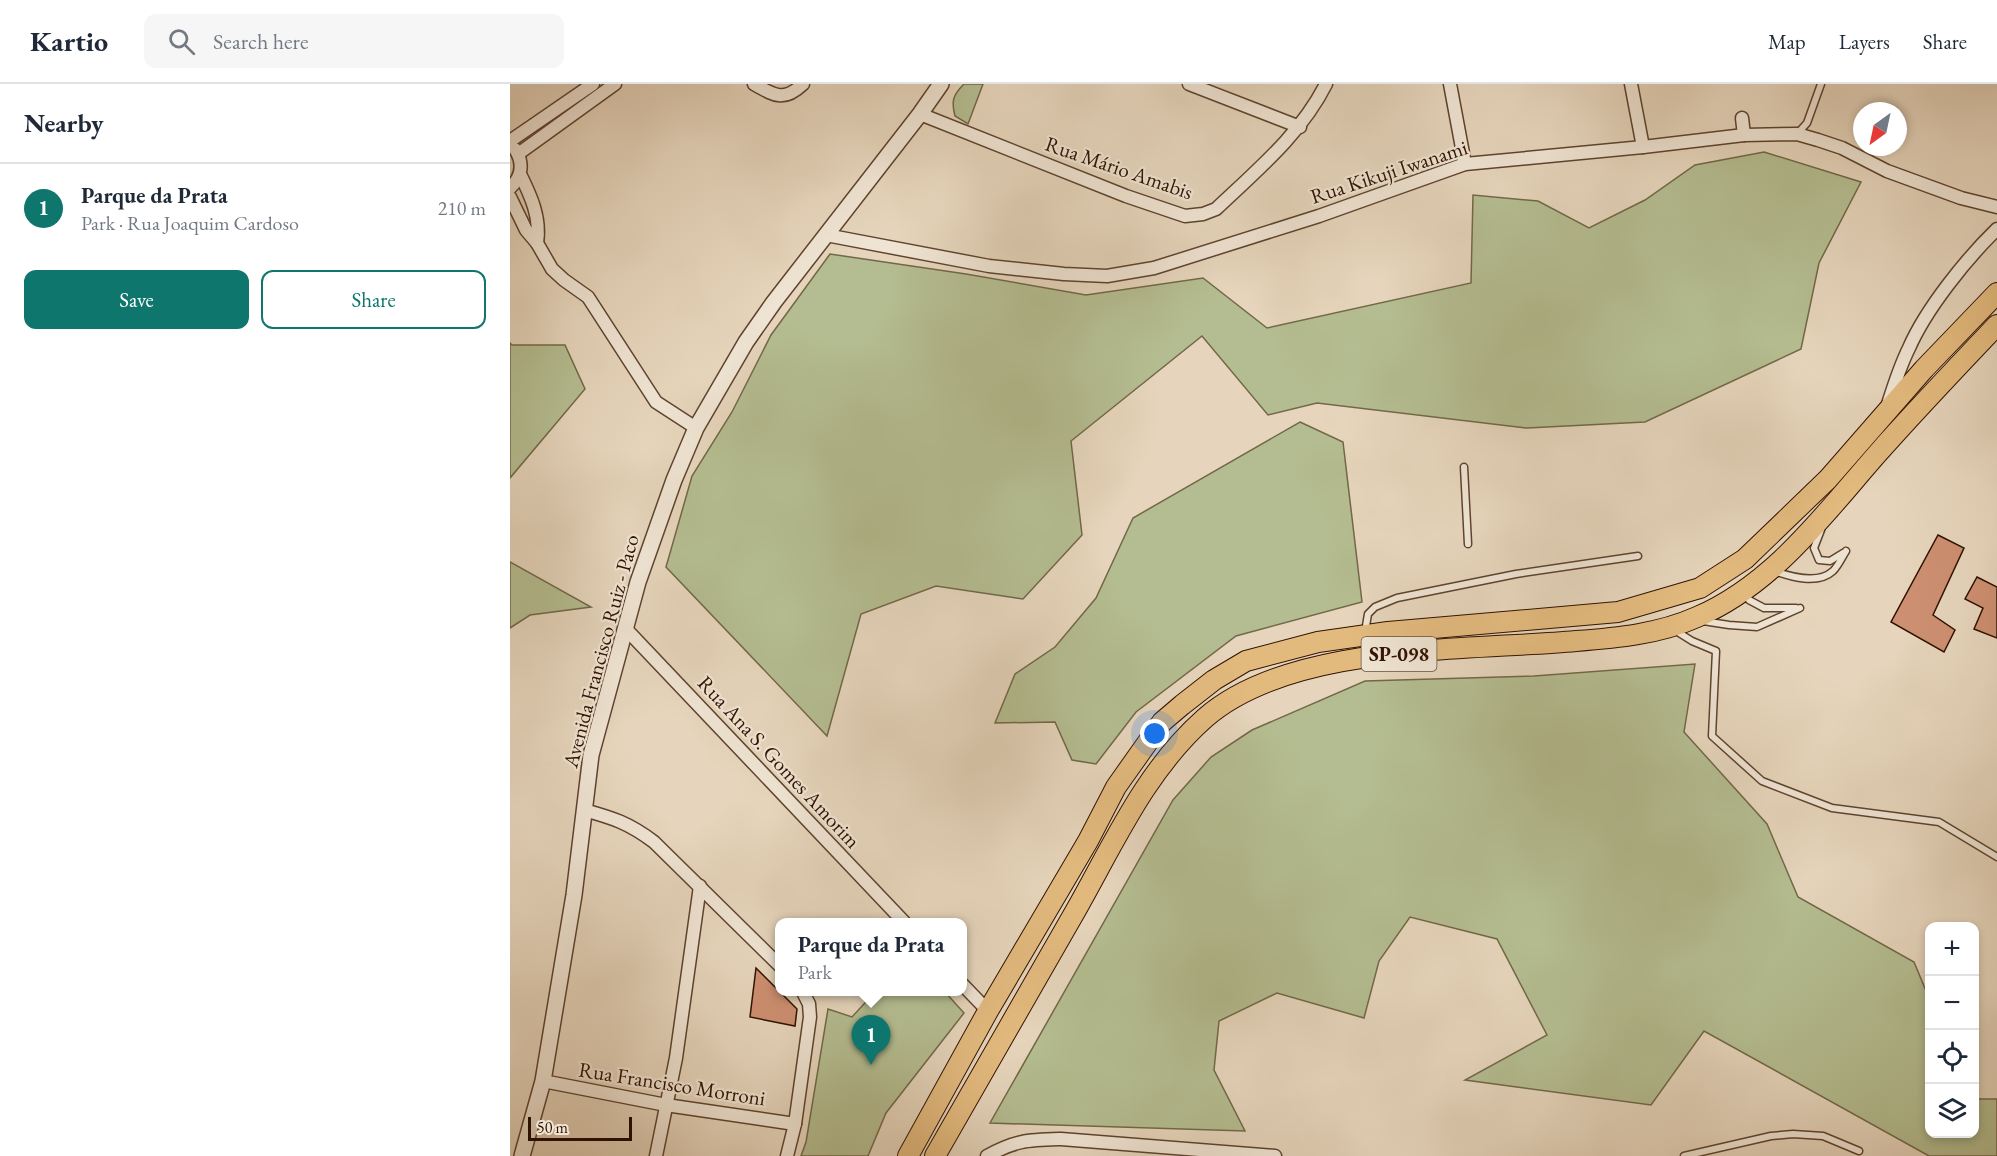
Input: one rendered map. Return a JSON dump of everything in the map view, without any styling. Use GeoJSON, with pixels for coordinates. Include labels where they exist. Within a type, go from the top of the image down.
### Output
{"type":"FeatureCollection","features":[{"type":"Feature","properties":{"kind":"main road","name":"SP-098"},"geometry":{"type":"LineString","coordinates":[[908,1156],[988,1011],[1040,926],[1116,787],[1162,722],[1214,680],[1246,661],[1318,642],[1618,612],[1700,588],[1745,559],[1828,479],[1971,318],[1997,293]]}},
{"type":"Feature","properties":{"kind":"main road","name":"SP-098"},"geometry":{"type":"LineString","coordinates":[[935,1156],[1054,950],[1131,808],[1162,766],[1206,717],[1261,684],[1302,669],[1423,650],[1526,646],[1600,639],[1670,627],[1720,607],[1771,570],[1829,510],[1997,325]]}},
{"type":"Feature","properties":{"kind":"street"},"geometry":{"type":"LineString","coordinates":[[513,147],[593,84]]}},
{"type":"Feature","properties":{"kind":"street"},"geometry":{"type":"LineString","coordinates":[[513,147],[615,84]]}},
{"type":"Feature","properties":{"kind":"street"},"geometry":{"type":"LineString","coordinates":[[755,84],[780,96],[791,94],[803,84]]}},
{"type":"Feature","properties":{"kind":"street","name":"Avenida Francisco Ruiz - Paco"},"geometry":{"type":"LineString","coordinates":[[522,1156],[543,1081],[574,895],[591,755],[652,538],[696,428],[746,342],[941,84]]}},
{"type":"Feature","properties":{"kind":"street"},"geometry":{"type":"LineString","coordinates":[[1189,84],[1300,127]]}},
{"type":"Feature","properties":{"kind":"street","name":"Rua Mário Amabis"},"geometry":{"type":"LineString","coordinates":[[920,114],[1126,196],[1185,216],[1203,214],[1216,209],[1300,127],[1316,105],[1326,84]]}},
{"type":"Feature","properties":{"kind":"street"},"geometry":{"type":"LineString","coordinates":[[1449,84],[1465,164]]}},
{"type":"Feature","properties":{"kind":"street"},"geometry":{"type":"LineString","coordinates":[[1631,84],[1643,147]]}},
{"type":"Feature","properties":{"kind":"street"},"geometry":{"type":"LineString","coordinates":[[1742,118],[1744,135]]}},
{"type":"Feature","properties":{"kind":"street","name":"Rua Kikuji Iwanami"},"geometry":{"type":"LineString","coordinates":[[826,235],[989,266],[1107,276],[1154,268],[1319,216],[1465,164],[1744,135],[1797,134],[1842,148],[1887,171],[1933,188],[1997,207]]}},
{"type":"Feature","properties":{"kind":"street"},"geometry":{"type":"LineString","coordinates":[[513,147],[520,161],[520,174],[530,196],[539,227],[537,243]]}},
{"type":"Feature","properties":{"kind":"street"},"geometry":{"type":"LineString","coordinates":[[510,188],[520,174]]}},
{"type":"Feature","properties":{"kind":"street"},"geometry":{"type":"LineString","coordinates":[[510,197],[526,230],[552,268],[564,280],[588,297],[656,402],[696,428]]}},
{"type":"Feature","properties":{"kind":"street"},"geometry":{"type":"LineString","coordinates":[[1884,414],[1910,346],[1926,317],[1966,263],[1997,229]]}},
{"type":"Feature","properties":{"kind":"street","name":"Rua Ana S. Gomes Amorim"},"geometry":{"type":"LineString","coordinates":[[625,628],[900,918]]}},
{"type":"Feature","properties":{"kind":"street"},"geometry":{"type":"LineString","coordinates":[[584,810],[621,820],[654,842],[775,961]]}},
{"type":"Feature","properties":{"kind":"street"},"geometry":{"type":"LineString","coordinates":[[656,1156],[676,1058],[700,886]]}},
{"type":"Feature","properties":{"kind":"street"},"geometry":{"type":"LineString","coordinates":[[967,988],[988,1011]]}},
{"type":"Feature","properties":{"kind":"street"},"geometry":{"type":"LineString","coordinates":[[787,1156],[795,1124],[810,1017],[809,1004],[805,996]]}},
{"type":"Feature","properties":{"kind":"street","name":"Rua Francisco Morroni"},"geometry":{"type":"LineString","coordinates":[[543,1081],[666,1105],[795,1124]]}},
{"type":"Feature","properties":{"kind":"street"},"geometry":{"type":"LineString","coordinates":[[987,1156],[1009,1144],[1061,1138],[1275,1156]]}},
{"type":"Feature","properties":{"kind":"lane"},"geometry":{"type":"LineString","coordinates":[[1797,134],[1807,123],[1821,84]]}},
{"type":"Feature","properties":{"kind":"lane"},"geometry":{"type":"LineString","coordinates":[[1464,467],[1468,544]]}},
{"type":"Feature","properties":{"kind":"lane"},"geometry":{"type":"LineString","coordinates":[[1771,570],[1791,577],[1819,578],[1835,569],[1846,551],[1830,561],[1824,561],[1819,560],[1814,548],[1829,510]]}},
{"type":"Feature","properties":{"kind":"lane"},"geometry":{"type":"LineString","coordinates":[[1365,636],[1368,614],[1375,607],[1397,598],[1516,574],[1638,556]]}},
{"type":"Feature","properties":{"kind":"lane"},"geometry":{"type":"LineString","coordinates":[[1693,619],[1757,627],[1800,608],[1764,608],[1756,605],[1749,600],[1747,594],[1749,588]]}},
{"type":"Feature","properties":{"kind":"lane"},"geometry":{"type":"LineString","coordinates":[[1670,627],[1692,641],[1716,651],[1712,736],[1762,781],[1832,808],[1939,822],[1997,857]]}},
{"type":"Feature","properties":{"kind":"lane"},"geometry":{"type":"LineString","coordinates":[[1683,1156],[1771,1136],[1793,1134],[1823,1136],[1859,1151]]}},
{"type":"Feature","properties":{"kind":"green space"},"geometry":{"type":"Polygon","coordinates":[[[964,84],[983,84],[968,124],[955,116],[953,106],[955,95],[964,84]]]}},
{"type":"Feature","properties":{"kind":"green space"},"geometry":{"type":"Polygon","coordinates":[[[1764,152],[1861,182],[1819,263],[1801,349],[1645,422],[1527,428],[1317,403],[1268,415],[1202,336],[1071,441],[1082,535],[1023,599],[936,586],[861,614],[827,736],[666,567],[692,476],[732,412],[771,335],[830,254],[1086,295],[1203,278],[1267,328],[1471,283],[1473,195],[1538,201],[1589,228],[1645,200],[1695,165],[1764,152]]]}},
{"type":"Feature","properties":{"kind":"green space"},"geometry":{"type":"Polygon","coordinates":[[[510,343],[512,345],[565,345],[585,389],[510,478],[510,343]]]}},
{"type":"Feature","properties":{"kind":"green space"},"geometry":{"type":"Polygon","coordinates":[[[1300,422],[1343,442],[1362,602],[1236,636],[1136,712],[1096,764],[1072,760],[1055,722],[995,723],[1015,674],[1055,647],[1096,598],[1133,518],[1300,422]]]}},
{"type":"Feature","properties":{"kind":"green space"},"geometry":{"type":"Polygon","coordinates":[[[510,562],[591,607],[530,615],[510,628],[510,562]]]}},
{"type":"Feature","properties":{"kind":"green space"},"geometry":{"type":"Polygon","coordinates":[[[1695,664],[1684,732],[1767,824],[1798,897],[1914,962],[1925,988],[1925,1138],[1979,1138],[1979,1099],[1997,1099],[1997,1156],[1929,1156],[1704,1031],[1651,1105],[1465,1080],[1547,1035],[1497,939],[1410,917],[1379,961],[1364,1018],[1277,993],[1219,1021],[1214,1070],[1245,1131],[990,1123],[1173,800],[1211,757],[1252,730],[1365,681],[1534,676],[1695,664]]]}},
{"type":"Feature","properties":{"kind":"green space"},"geometry":{"type":"Polygon","coordinates":[[[871,996],[949,996],[964,1013],[886,1113],[868,1156],[801,1156],[806,1142],[828,1009],[852,1017],[871,996]]]}},
{"type":"Feature","properties":{"kind":"building"},"geometry":{"type":"Polygon","coordinates":[[[1938,535],[1964,548],[1933,615],[1955,630],[1944,652],[1891,622],[1938,535]]]}},
{"type":"Feature","properties":{"kind":"building"},"geometry":{"type":"Polygon","coordinates":[[[1977,577],[1997,587],[1997,638],[1974,629],[1983,608],[1965,599],[1977,577]]]}},
{"type":"Feature","properties":{"kind":"building"},"geometry":{"type":"Polygon","coordinates":[[[756,968],[775,987],[775,996],[784,996],[797,1009],[795,1026],[750,1017],[756,968]]]}},
{"type":"Feature","properties":{"kind":"place","name":"Parque da Prata"},"geometry":{"type":"Point","coordinates":[871,1065]}}]}
